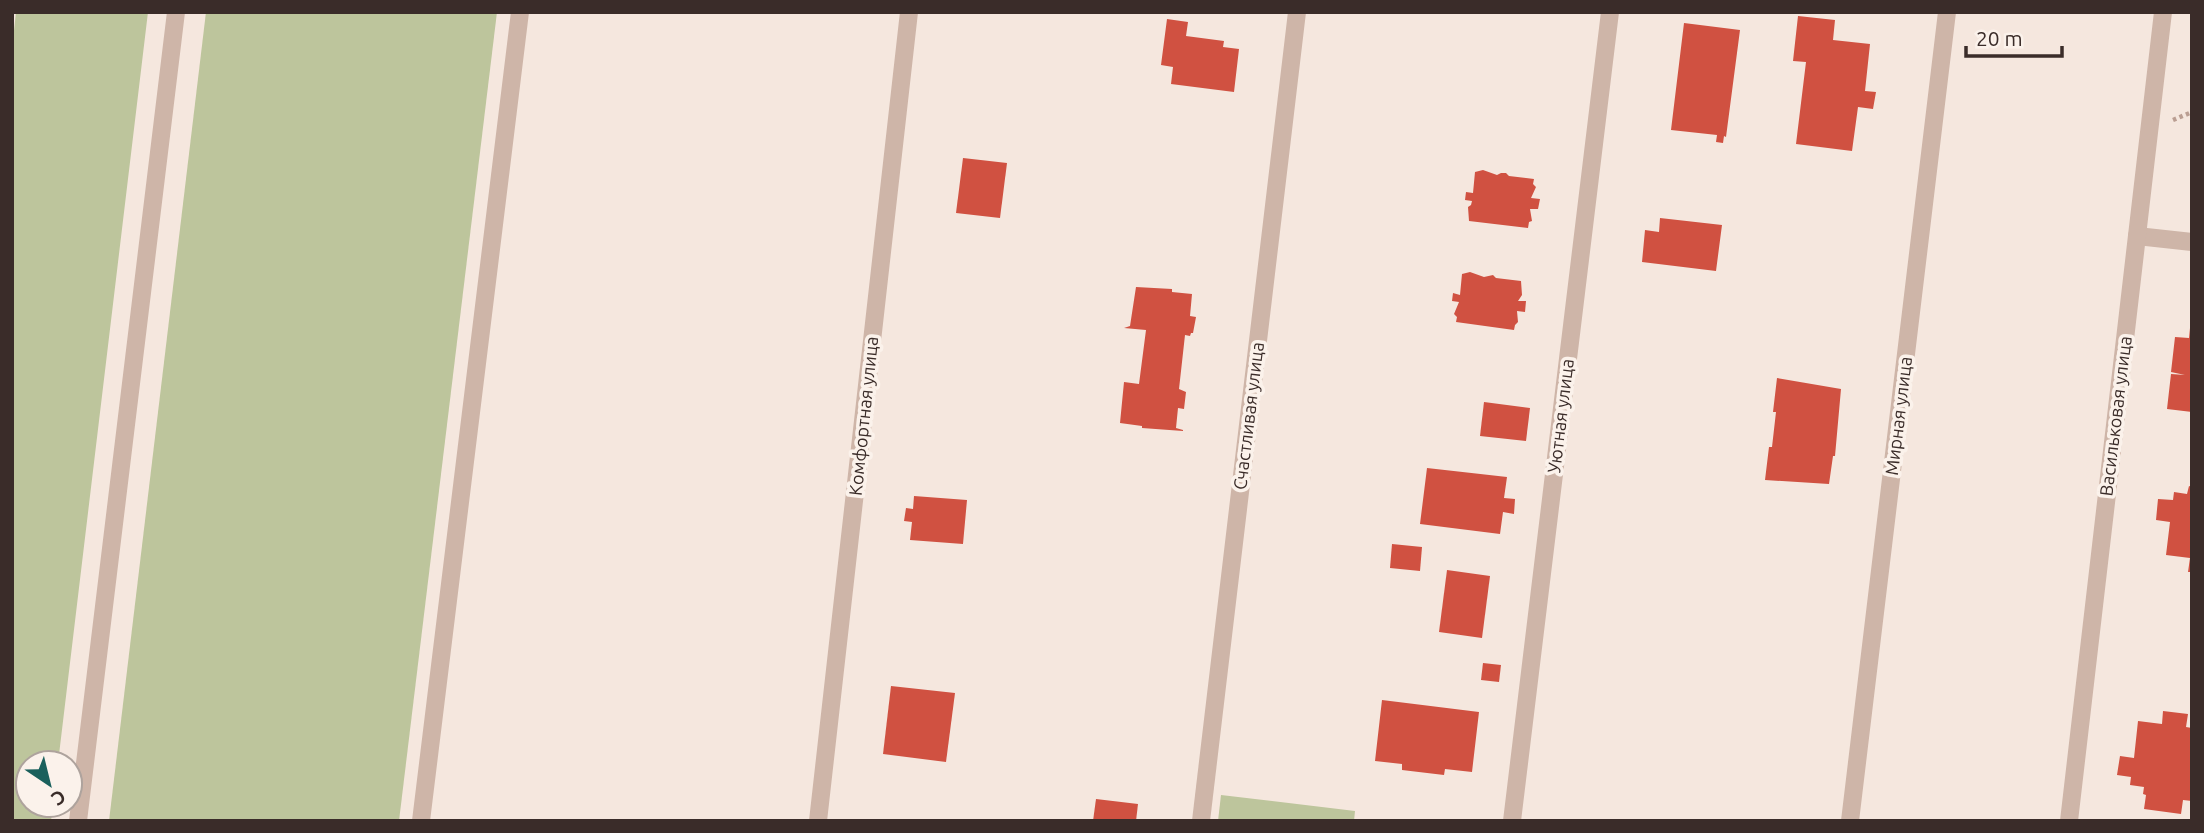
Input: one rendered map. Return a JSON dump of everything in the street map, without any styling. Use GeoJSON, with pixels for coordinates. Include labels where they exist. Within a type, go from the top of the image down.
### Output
{"type":"FeatureCollection","features":[{"type":"Feature","properties":{"kind":"street"},"geometry":{"type":"LineString","coordinates":[[78,821],[176,12]]}},
{"type":"Feature","properties":{"kind":"street"},"geometry":{"type":"LineString","coordinates":[[421,821],[520,12]]}},
{"type":"Feature","properties":{"kind":"street","name":"Комфортная улица"},"geometry":{"type":"LineString","coordinates":[[818,821],[909,12]]}},
{"type":"Feature","properties":{"kind":"street","name":"Счастливая улица"},"geometry":{"type":"LineString","coordinates":[[1201,821],[1297,12]]}},
{"type":"Feature","properties":{"kind":"street","name":"Уютная улица"},"geometry":{"type":"LineString","coordinates":[[1512,821],[1610,12]]}},
{"type":"Feature","properties":{"kind":"street","name":"Мирная улица"},"geometry":{"type":"LineString","coordinates":[[1850,821],[1947,12]]}},
{"type":"Feature","properties":{"kind":"street","name":"Васильковая улица"},"geometry":{"type":"LineString","coordinates":[[2069,821],[2163,12]]}},
{"type":"Feature","properties":{"kind":"street"},"geometry":{"type":"LineString","coordinates":[[2137,236],[2192,242]]}},
{"type":"Feature","properties":{"kind":"green space"},"geometry":{"type":"Polygon","coordinates":[[[16,12],[148,12],[60,749],[14,749],[14,819],[51,821],[12,821],[12,49],[16,12]]]}},
{"type":"Feature","properties":{"kind":"green space"},"geometry":{"type":"Polygon","coordinates":[[[206,12],[497,12],[399,821],[109,821],[206,12]]]}},
{"type":"Feature","properties":{"kind":"green space"},"geometry":{"type":"Polygon","coordinates":[[[1221,795],[1355,811],[1354,821],[1218,821],[1221,795]]]}},
{"type":"Feature","properties":{"kind":"building"},"geometry":{"type":"Polygon","coordinates":[[[1798,16],[1835,20],[1833,40],[1870,44],[1865,91],[1876,92],[1873,109],[1858,107],[1852,151],[1796,144],[1806,62],[1793,61],[1798,16]]]}},
{"type":"Feature","properties":{"kind":"building"},"geometry":{"type":"Polygon","coordinates":[[[1167,19],[1188,22],[1186,36],[1224,41],[1223,47],[1239,49],[1234,92],[1171,84],[1173,67],[1161,65],[1167,19]]]}},
{"type":"Feature","properties":{"kind":"building"},"geometry":{"type":"Polygon","coordinates":[[[1684,23],[1740,30],[1723,143],[1716,142],[1717,135],[1671,130],[1684,23]]]}},
{"type":"Feature","properties":{"kind":"building"},"geometry":{"type":"Polygon","coordinates":[[[963,158],[1007,163],[1000,218],[956,213],[963,158]]]}},
{"type":"Feature","properties":{"kind":"building"},"geometry":{"type":"Polygon","coordinates":[[[1483,170],[1497,175],[1506,173],[1509,176],[1534,179],[1533,184],[1536,187],[1531,198],[1540,199],[1538,209],[1530,209],[1532,221],[1529,222],[1528,228],[1469,221],[1468,207],[1472,201],[1465,200],[1466,192],[1473,193],[1475,172],[1483,170]]]}},
{"type":"Feature","properties":{"kind":"building"},"geometry":{"type":"Polygon","coordinates":[[[1660,218],[1722,225],[1716,271],[1642,262],[1645,230],[1659,232],[1660,218]]]}},
{"type":"Feature","properties":{"kind":"building"},"geometry":{"type":"Polygon","coordinates":[[[1470,272],[1484,277],[1493,275],[1496,278],[1521,281],[1522,295],[1518,301],[1526,301],[1525,312],[1517,311],[1518,322],[1514,330],[1456,322],[1457,317],[1454,314],[1459,302],[1452,301],[1453,293],[1460,295],[1462,274],[1470,272]]]}},
{"type":"Feature","properties":{"kind":"building"},"geometry":{"type":"Polygon","coordinates":[[[1136,287],[1172,289],[1172,292],[1192,294],[1190,316],[1196,317],[1193,333],[1190,336],[1185,335],[1179,389],[1186,392],[1184,409],[1178,408],[1176,428],[1183,431],[1142,428],[1120,423],[1124,382],[1139,384],[1146,330],[1124,328],[1130,326],[1136,287]]]}},
{"type":"Feature","properties":{"kind":"building"},"geometry":{"type":"Polygon","coordinates":[[[2190,328],[2192,412],[2167,409],[2171,374],[2185,375],[2171,372],[2175,337],[2189,338],[2190,328]]]}},
{"type":"Feature","properties":{"kind":"building"},"geometry":{"type":"Polygon","coordinates":[[[1777,378],[1841,389],[1835,456],[1829,484],[1765,480],[1769,447],[1772,447],[1777,378]]]}},
{"type":"Feature","properties":{"kind":"building"},"geometry":{"type":"Polygon","coordinates":[[[1484,402],[1530,408],[1526,441],[1480,436],[1484,402]]]}},
{"type":"Feature","properties":{"kind":"building"},"geometry":{"type":"Polygon","coordinates":[[[1427,468],[1507,477],[1504,498],[1515,499],[1514,514],[1503,512],[1500,534],[1420,524],[1427,468]]]}},
{"type":"Feature","properties":{"kind":"building"},"geometry":{"type":"Polygon","coordinates":[[[2189,486],[2192,487],[2192,572],[2188,572],[2190,558],[2166,555],[2170,522],[2156,520],[2158,499],[2173,500],[2174,492],[2187,494],[2189,486]]]}},
{"type":"Feature","properties":{"kind":"building"},"geometry":{"type":"Polygon","coordinates":[[[914,496],[967,500],[963,544],[910,540],[912,522],[904,521],[906,508],[913,509],[914,496]]]}},
{"type":"Feature","properties":{"kind":"building"},"geometry":{"type":"Polygon","coordinates":[[[1392,544],[1422,547],[1420,571],[1390,568],[1392,544]]]}},
{"type":"Feature","properties":{"kind":"building"},"geometry":{"type":"Polygon","coordinates":[[[1447,570],[1490,576],[1482,638],[1439,632],[1447,570]]]}},
{"type":"Feature","properties":{"kind":"building"},"geometry":{"type":"Polygon","coordinates":[[[1483,663],[1501,665],[1499,682],[1481,680],[1483,663]]]}},
{"type":"Feature","properties":{"kind":"building"},"geometry":{"type":"Polygon","coordinates":[[[891,686],[955,693],[946,762],[883,754],[891,686]]]}},
{"type":"Feature","properties":{"kind":"building"},"geometry":{"type":"Polygon","coordinates":[[[1382,700],[1479,712],[1472,772],[1445,769],[1444,775],[1402,770],[1402,764],[1375,761],[1382,700]]]}},
{"type":"Feature","properties":{"kind":"building"},"geometry":{"type":"Polygon","coordinates":[[[2163,711],[2188,714],[2186,727],[2192,728],[2192,801],[2183,800],[2181,814],[2144,809],[2144,787],[2130,785],[2131,777],[2117,775],[2120,756],[2134,758],[2138,721],[2162,724],[2163,711]]]}},
{"type":"Feature","properties":{"kind":"building"},"geometry":{"type":"Polygon","coordinates":[[[1096,799],[1138,804],[1136,821],[1093,821],[1096,799]]]}}]}
